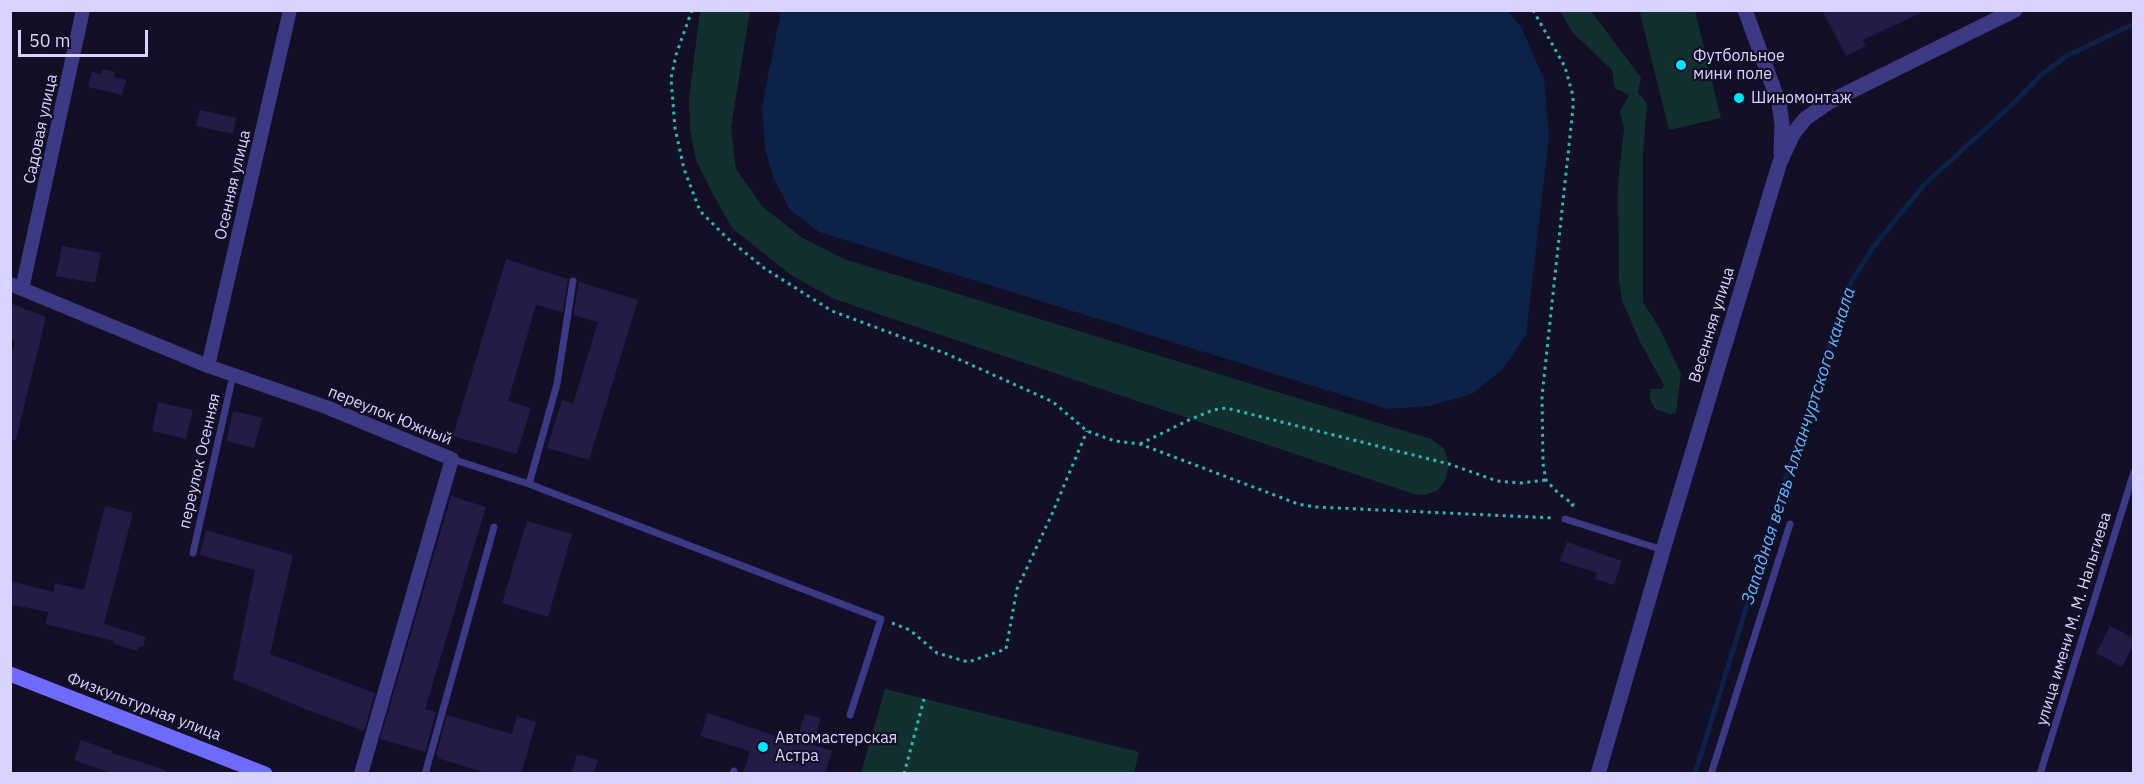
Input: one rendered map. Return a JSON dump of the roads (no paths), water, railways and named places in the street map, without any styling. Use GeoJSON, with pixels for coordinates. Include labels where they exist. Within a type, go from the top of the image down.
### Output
{"type":"FeatureCollection","features":[{"type":"Feature","properties":{"kind":"main road","name":"Физкультурная улица"},"geometry":{"type":"LineString","coordinates":[[10,674],[265,774]]}},
{"type":"Feature","properties":{"kind":"street","name":"Садовая улица"},"geometry":{"type":"LineString","coordinates":[[16,286],[83,10]]}},
{"type":"Feature","properties":{"kind":"street","name":"Осенняя улица"},"geometry":{"type":"LineString","coordinates":[[208,366],[290,10]]}},
{"type":"Feature","properties":{"kind":"street"},"geometry":{"type":"LineString","coordinates":[[1745,10],[1779,103],[1782,124],[1780,162]]}},
{"type":"Feature","properties":{"kind":"street","name":"Весенняя улица"},"geometry":{"type":"LineString","coordinates":[[1598,774],[1780,162],[1798,126],[1814,111],[1829,102],[2007,12]]}},
{"type":"Feature","properties":{"kind":"street","name":"переулок Южный"},"geometry":{"type":"LineString","coordinates":[[16,286],[208,366],[326,407],[452,459],[361,774]]}},
{"type":"Feature","properties":{"kind":"lane"},"geometry":{"type":"LineString","coordinates":[[529,484],[557,384],[573,281]]}},
{"type":"Feature","properties":{"kind":"lane","name":"переулок Осенняя"},"geometry":{"type":"LineString","coordinates":[[193,553],[233,375]]}},
{"type":"Feature","properties":{"kind":"lane"},"geometry":{"type":"LineString","coordinates":[[452,459],[529,484],[881,619],[850,716]]}},
{"type":"Feature","properties":{"kind":"lane","name":"улица имени М. М. Нальгиева"},"geometry":{"type":"LineString","coordinates":[[2040,774],[2133,472]]}},
{"type":"Feature","properties":{"kind":"lane"},"geometry":{"type":"LineString","coordinates":[[1565,519],[1663,550]]}},
{"type":"Feature","properties":{"kind":"lane"},"geometry":{"type":"LineString","coordinates":[[1711,774],[1790,524]]}},
{"type":"Feature","properties":{"kind":"lane"},"geometry":{"type":"LineString","coordinates":[[425,774],[494,527]]}},
{"type":"Feature","properties":{"kind":"water"},"geometry":{"type":"Polygon","coordinates":[[[781,11],[1508,11],[1521,27],[1544,79],[1549,137],[1526,335],[1502,370],[1472,394],[1429,406],[1387,409],[819,232],[790,210],[774,179],[765,149],[762,106],[781,11]]]}},
{"type":"Feature","properties":{"kind":"waterway","name":"Западная ветвь Алханчуртского канала"},"geometry":{"type":"LineString","coordinates":[[1800,434],[1851,282],[1874,246],[1925,184],[2042,74],[2068,55],[2134,24]]}},
{"type":"Feature","properties":{"kind":"waterway","name":"Западная ветвь Алханчуртского канала"},"geometry":{"type":"LineString","coordinates":[[1695,774],[1796,445]]}},
{"type":"Feature","properties":{"kind":"place","name":"Футбольное мини поле"},"geometry":{"type":"Point","coordinates":[1681,65]}},
{"type":"Feature","properties":{"kind":"place","name":"Шиномонтаж"},"geometry":{"type":"Point","coordinates":[1739,98]}},
{"type":"Feature","properties":{"kind":"place","name":"Автомастерская Астра"},"geometry":{"type":"Point","coordinates":[763,747]}}]}
